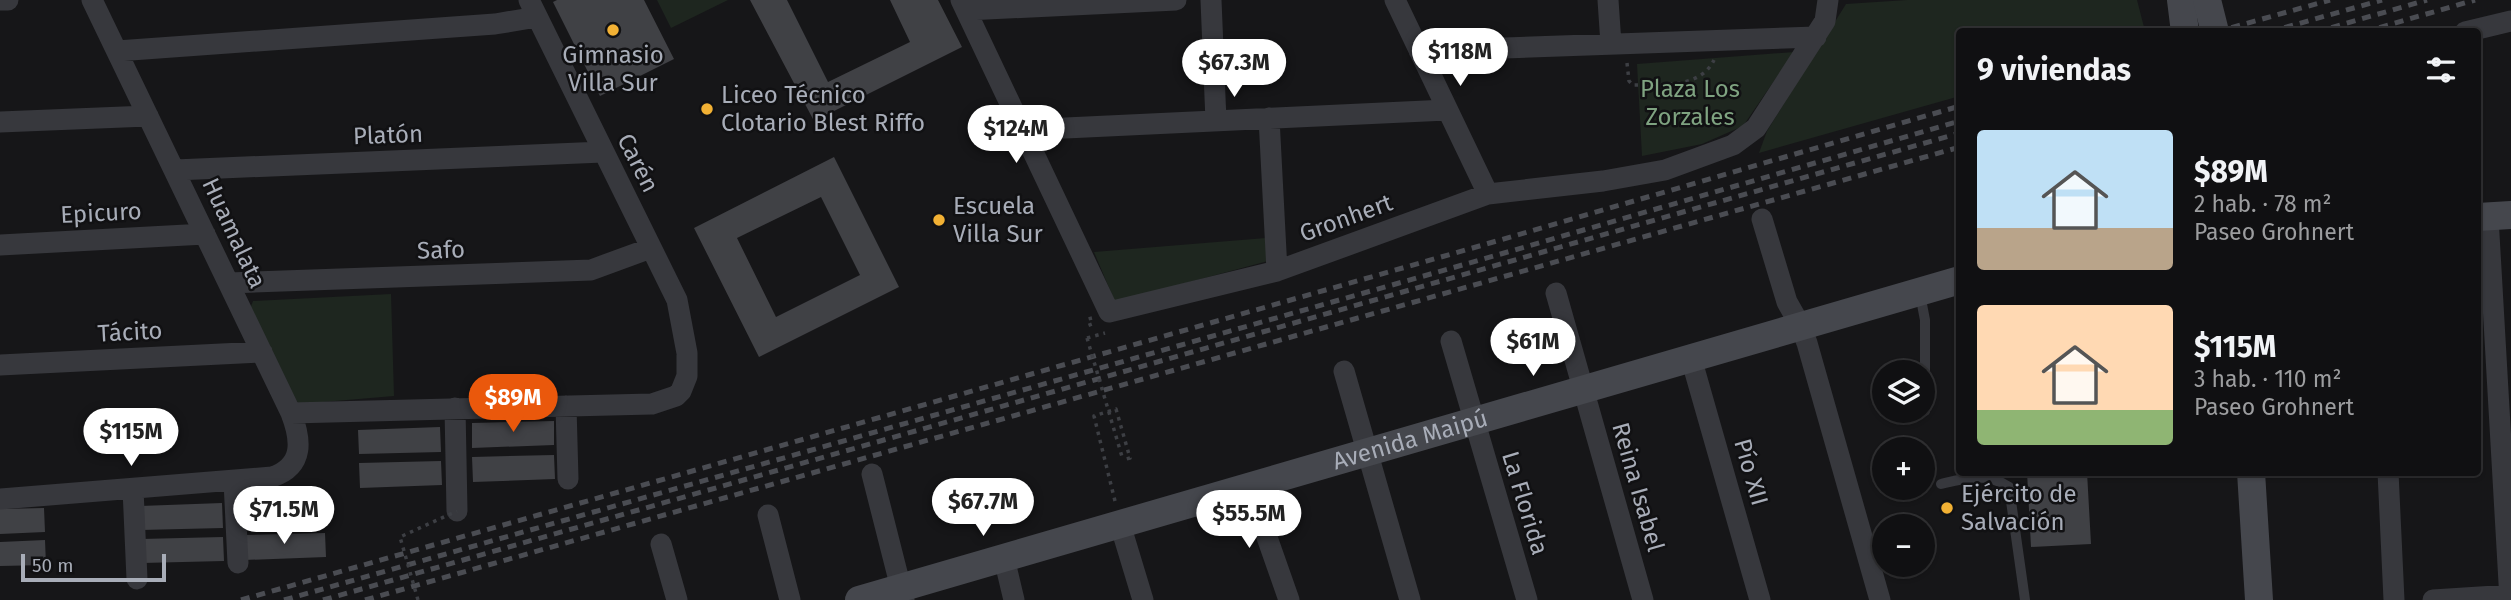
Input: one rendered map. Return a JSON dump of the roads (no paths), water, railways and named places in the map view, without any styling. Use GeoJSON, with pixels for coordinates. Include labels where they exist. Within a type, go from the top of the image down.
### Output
{"type":"FeatureCollection","features":[{"type":"Feature","properties":{"kind":"main road"},"geometry":{"type":"LineString","coordinates":[[2181,0],[2184,28]]}},
{"type":"Feature","properties":{"kind":"main road"},"geometry":{"type":"LineString","coordinates":[[2207,0],[2214,28]]}},
{"type":"Feature","properties":{"kind":"main road","name":"Avenida Maipú"},"geometry":{"type":"LineString","coordinates":[[859,600],[902,594],[1118,516],[1249,486],[1956,281]]}},
{"type":"Feature","properties":{"kind":"main road"},"geometry":{"type":"LineString","coordinates":[[2251,476],[2259,600]]}},
{"type":"Feature","properties":{"kind":"street"},"geometry":{"type":"LineString","coordinates":[[0,0],[8,0]]}},
{"type":"Feature","properties":{"kind":"street","name":"Huamalata"},"geometry":{"type":"LineString","coordinates":[[92,0],[291,412],[298,442],[296,458],[288,469],[277,475],[234,481]]}},
{"type":"Feature","properties":{"kind":"street"},"geometry":{"type":"LineString","coordinates":[[1176,0],[964,5],[1023,130],[1447,110]]}},
{"type":"Feature","properties":{"kind":"street"},"geometry":{"type":"LineString","coordinates":[[1211,0],[1216,121]]}},
{"type":"Feature","properties":{"kind":"street"},"geometry":{"type":"LineString","coordinates":[[1395,0],[1488,194]]}},
{"type":"Feature","properties":{"kind":"street"},"geometry":{"type":"LineString","coordinates":[[1608,0],[1618,44]]}},
{"type":"Feature","properties":{"kind":"street","name":"Gronhert"},"geometry":{"type":"LineString","coordinates":[[1023,130],[1109,312],[1277,271],[1488,194],[1602,181],[1665,170],[1716,152],[1756,128],[1825,21],[1828,0]]}},
{"type":"Feature","properties":{"kind":"street"},"geometry":{"type":"LineString","coordinates":[[117,51],[495,24],[533,8]]}},
{"type":"Feature","properties":{"kind":"street","name":"Carén"},"geometry":{"type":"LineString","coordinates":[[291,412],[652,404],[669,400],[681,391],[688,366],[677,300],[533,8]]}},
{"type":"Feature","properties":{"kind":"street"},"geometry":{"type":"LineString","coordinates":[[2480,28],[2511,20]]}},
{"type":"Feature","properties":{"kind":"street"},"geometry":{"type":"LineString","coordinates":[[1419,51],[1815,37]]}},
{"type":"Feature","properties":{"kind":"street"},"geometry":{"type":"LineString","coordinates":[[0,122],[148,116]]}},
{"type":"Feature","properties":{"kind":"street"},"geometry":{"type":"LineString","coordinates":[[1269,118],[1277,271]]}},
{"type":"Feature","properties":{"kind":"street","name":"Platón"},"geometry":{"type":"LineString","coordinates":[[175,170],[603,152]]}},
{"type":"Feature","properties":{"kind":"street"},"geometry":{"type":"LineString","coordinates":[[2432,600],[2510,597],[2493,217]]}},
{"type":"Feature","properties":{"kind":"street"},"geometry":{"type":"LineString","coordinates":[[1762,219],[1787,302],[1800,326],[1880,600]]}},
{"type":"Feature","properties":{"kind":"street","name":"Epicuro"},"geometry":{"type":"LineString","coordinates":[[0,245],[205,234]]}},
{"type":"Feature","properties":{"kind":"street","name":"Safo"},"geometry":{"type":"LineString","coordinates":[[229,283],[591,270],[651,248]]}},
{"type":"Feature","properties":{"kind":"street","name":"Reina Isabel"},"geometry":{"type":"LineString","coordinates":[[1556,293],[1643,600]]}},
{"type":"Feature","properties":{"kind":"street","name":"La Florida"},"geometry":{"type":"LineString","coordinates":[[1451,341],[1527,600]]}},
{"type":"Feature","properties":{"kind":"street","name":"Tácito"},"geometry":{"type":"LineString","coordinates":[[0,365],[262,352]]}},
{"type":"Feature","properties":{"kind":"street","name":"Pío XII"},"geometry":{"type":"LineString","coordinates":[[1691,358],[1760,600]]}},
{"type":"Feature","properties":{"kind":"street"},"geometry":{"type":"LineString","coordinates":[[1344,371],[1410,600]]}},
{"type":"Feature","properties":{"kind":"street"},"geometry":{"type":"LineString","coordinates":[[566,406],[568,479]]}},
{"type":"Feature","properties":{"kind":"street"},"geometry":{"type":"LineString","coordinates":[[455,408],[457,511]]}},
{"type":"Feature","properties":{"kind":"street"},"geometry":{"type":"LineString","coordinates":[[872,474],[902,594]]}},
{"type":"Feature","properties":{"kind":"street"},"geometry":{"type":"LineString","coordinates":[[2388,476],[2395,600]]}},
{"type":"Feature","properties":{"kind":"street"},"geometry":{"type":"LineString","coordinates":[[0,499],[234,481],[238,563]]}},
{"type":"Feature","properties":{"kind":"street"},"geometry":{"type":"LineString","coordinates":[[1249,486],[1289,600]]}},
{"type":"Feature","properties":{"kind":"street"},"geometry":{"type":"LineString","coordinates":[[133,489],[137,579]]}},
{"type":"Feature","properties":{"kind":"street"},"geometry":{"type":"LineString","coordinates":[[768,515],[790,600]]}},
{"type":"Feature","properties":{"kind":"street"},"geometry":{"type":"LineString","coordinates":[[1118,516],[1143,600]]}},
{"type":"Feature","properties":{"kind":"street"},"geometry":{"type":"LineString","coordinates":[[662,544],[677,600]]}},
{"type":"Feature","properties":{"kind":"street"},"geometry":{"type":"LineString","coordinates":[[1003,558],[1014,600]]}},
{"type":"Feature","properties":{"kind":"lane"},"geometry":{"type":"LineString","coordinates":[[1920,291],[1925,320],[1925,360]]}},
{"type":"Feature","properties":{"kind":"lane"},"geometry":{"type":"LineString","coordinates":[[1941,484],[1984,476],[2009,487],[2025,600]]}},
{"type":"Feature","properties":{"kind":"railway"},"geometry":{"type":"LineString","coordinates":[[2230,28],[2330,0]]}},
{"type":"Feature","properties":{"kind":"railway"},"geometry":{"type":"LineString","coordinates":[[2283,28],[2382,0]]}},
{"type":"Feature","properties":{"kind":"railway"},"geometry":{"type":"LineString","coordinates":[[2330,28],[2427,0]]}},
{"type":"Feature","properties":{"kind":"railway"},"geometry":{"type":"LineString","coordinates":[[2378,28],[2475,0]]}},
{"type":"Feature","properties":{"kind":"railway"},"geometry":{"type":"LineString","coordinates":[[241,600],[1956,107]]}},
{"type":"Feature","properties":{"kind":"railway"},"geometry":{"type":"LineString","coordinates":[[284,600],[1956,122]]}},
{"type":"Feature","properties":{"kind":"railway"},"geometry":{"type":"LineString","coordinates":[[323,600],[1956,134]]}},
{"type":"Feature","properties":{"kind":"railway"},"geometry":{"type":"LineString","coordinates":[[365,600],[1956,148]]}},
{"type":"Feature","properties":{"kind":"place","name":"Gimnasio Villa Sur"},"geometry":{"type":"Point","coordinates":[613,30]}},
{"type":"Feature","properties":{"kind":"place","name":"Liceo Técnico Clotario Blest Riffo"},"geometry":{"type":"Point","coordinates":[707,109]}},
{"type":"Feature","properties":{"kind":"place","name":"Escuela Villa Sur"},"geometry":{"type":"Point","coordinates":[939,220]}},
{"type":"Feature","properties":{"kind":"place","name":"Ejército de Salvación"},"geometry":{"type":"Point","coordinates":[1947,508]}},
{"type":"Feature","properties":{"kind":"park label","name":"Plaza Los Zorzales"},"geometry":{"type":"Point","coordinates":[1690,103]}}]}
